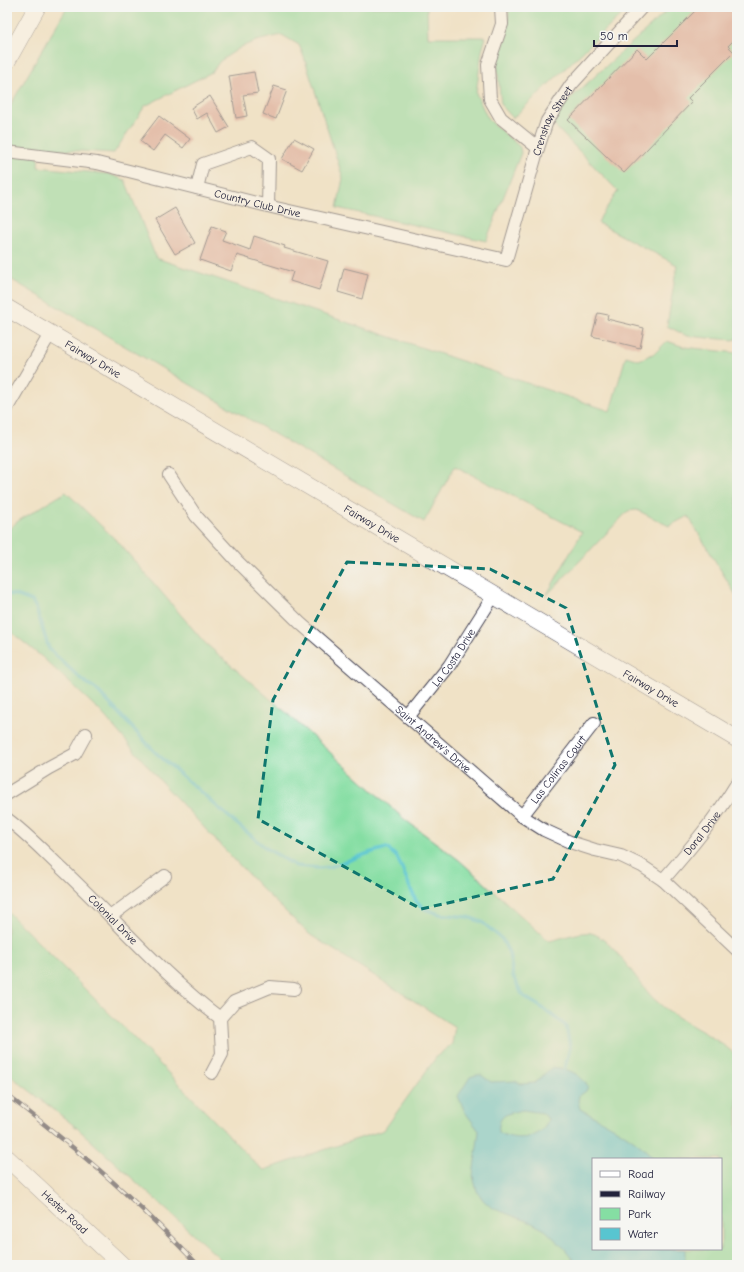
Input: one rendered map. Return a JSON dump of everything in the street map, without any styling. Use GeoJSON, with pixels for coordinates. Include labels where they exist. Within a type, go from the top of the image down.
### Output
{"type":"FeatureCollection","features":[{"type":"Feature","properties":{"kind":"main road"},"geometry":{"type":"LineString","coordinates":[[7,60],[37,7]]}},
{"type":"Feature","properties":{"kind":"main road","name":"Fairway Drive"},"geometry":{"type":"LineString","coordinates":[[7,308],[737,739]]}},
{"type":"Feature","properties":{"kind":"main road","name":"Hester Road"},"geometry":{"type":"LineString","coordinates":[[7,1158],[122,1265]]}},
{"type":"Feature","properties":{"kind":"street"},"geometry":{"type":"LineString","coordinates":[[501,7],[502,24],[488,65],[490,99],[501,118],[538,148]]}},
{"type":"Feature","properties":{"kind":"street","name":"Crenshaw Street"},"geometry":{"type":"LineString","coordinates":[[506,260],[547,121],[571,85],[642,7]]}},
{"type":"Feature","properties":{"kind":"street"},"geometry":{"type":"LineString","coordinates":[[197,188],[203,164],[252,147],[269,159],[268,206]]}},
{"type":"Feature","properties":{"kind":"street","name":"Country Club Drive"},"geometry":{"type":"LineString","coordinates":[[7,152],[97,163],[268,206],[506,260]]}},
{"type":"Feature","properties":{"kind":"street"},"geometry":{"type":"LineString","coordinates":[[7,408],[50,334]]}},
{"type":"Feature","properties":{"kind":"street","name":"Saint Andrew's Drive"},"geometry":{"type":"LineString","coordinates":[[169,475],[196,516],[237,561],[300,623],[522,816],[544,830],[570,842],[621,856],[642,866],[663,880],[737,950]]}},
{"type":"Feature","properties":{"kind":"street","name":"La Costa Drive"},"geometry":{"type":"LineString","coordinates":[[408,717],[449,666],[494,595]]}},
{"type":"Feature","properties":{"kind":"street","name":"Las Colinas Court"},"geometry":{"type":"LineString","coordinates":[[522,816],[594,723]]}},
{"type":"Feature","properties":{"kind":"street"},"geometry":{"type":"LineString","coordinates":[[7,794],[75,754],[86,734]]}},
{"type":"Feature","properties":{"kind":"street","name":"Doral Drive"},"geometry":{"type":"LineString","coordinates":[[663,880],[695,843],[726,801],[737,783]]}},
{"type":"Feature","properties":{"kind":"street","name":"Colonial Drive"},"geometry":{"type":"LineString","coordinates":[[7,819],[19,828],[111,916],[196,1000],[220,1018]]}},
{"type":"Feature","properties":{"kind":"street"},"geometry":{"type":"LineString","coordinates":[[111,916],[165,876]]}},
{"type":"Feature","properties":{"kind":"street"},"geometry":{"type":"LineString","coordinates":[[212,1073],[222,1054],[220,1018],[234,1002],[270,987],[294,989]]}},
{"type":"Feature","properties":{"kind":"highlighted area"},"geometry":{"type":"Polygon","coordinates":[[[347,562],[490,569],[566,608],[615,765],[553,879],[421,909],[258,819],[273,700],[347,562]]]}},
{"type":"Feature","properties":{"kind":"green space"},"geometry":{"type":"Polygon","coordinates":[[[67,7],[427,7],[428,37],[486,37],[482,51],[476,93],[488,119],[520,147],[521,153],[486,241],[337,208],[343,178],[299,45],[282,35],[256,41],[241,47],[220,61],[212,72],[145,106],[114,153],[43,149],[39,152],[38,167],[109,174],[125,180],[156,258],[610,411],[626,356],[639,360],[655,353],[667,341],[684,347],[737,353],[737,597],[688,516],[669,526],[637,510],[628,511],[546,596],[582,532],[455,466],[424,522],[7,277],[7,111],[67,7]]]}},
{"type":"Feature","properties":{"kind":"green space"},"geometry":{"type":"Polygon","coordinates":[[[509,7],[630,7],[513,118],[501,105],[497,64],[507,34],[509,7]]]}},
{"type":"Feature","properties":{"kind":"green space"},"geometry":{"type":"Polygon","coordinates":[[[671,7],[737,7],[737,339],[732,340],[687,336],[667,326],[677,265],[598,223],[618,191],[548,119],[671,7]]]}},
{"type":"Feature","properties":{"kind":"green space"},"geometry":{"type":"Polygon","coordinates":[[[66,492],[119,543],[205,643],[282,709],[404,819],[459,860],[549,941],[581,933],[591,933],[599,937],[616,952],[648,992],[663,1007],[717,1041],[737,1056],[737,1265],[227,1265],[76,1127],[7,1073],[7,911],[150,1054],[256,1164],[264,1170],[384,1130],[437,1056],[452,1044],[455,1027],[309,934],[262,889],[164,785],[101,712],[42,657],[11,632],[7,627],[7,531],[18,521],[66,492]]]}},
{"type":"Feature","properties":{"kind":"water"},"geometry":{"type":"Polygon","coordinates":[[[552,1067],[572,1072],[581,1078],[588,1086],[586,1091],[579,1096],[578,1101],[580,1109],[629,1137],[647,1151],[653,1158],[592,1158],[592,1250],[685,1250],[685,1261],[683,1265],[578,1265],[564,1248],[545,1230],[532,1223],[492,1208],[483,1200],[477,1191],[473,1176],[479,1131],[465,1112],[458,1096],[470,1077],[476,1075],[481,1075],[491,1082],[515,1081],[521,1084],[535,1083],[552,1067]],[[523,1110],[505,1115],[500,1121],[499,1132],[512,1137],[528,1137],[541,1131],[548,1119],[543,1113],[523,1110]]]}},
{"type":"Feature","properties":{"kind":"building"},"geometry":{"type":"Polygon","coordinates":[[[699,7],[737,7],[737,37],[728,46],[734,52],[688,98],[692,102],[624,173],[568,120],[637,49],[647,59],[699,7]]]}},
{"type":"Feature","properties":{"kind":"building"},"geometry":{"type":"Polygon","coordinates":[[[254,72],[258,93],[243,95],[247,116],[236,118],[229,76],[254,72]]]}},
{"type":"Feature","properties":{"kind":"building"},"geometry":{"type":"Polygon","coordinates":[[[274,86],[287,90],[276,119],[263,114],[274,86]]]}},
{"type":"Feature","properties":{"kind":"building"},"geometry":{"type":"Polygon","coordinates":[[[210,96],[229,127],[218,133],[207,113],[197,119],[191,108],[210,96]]]}},
{"type":"Feature","properties":{"kind":"building"},"geometry":{"type":"Polygon","coordinates":[[[159,116],[190,139],[183,148],[165,135],[153,151],[140,141],[159,116]]]}},
{"type":"Feature","properties":{"kind":"building"},"geometry":{"type":"Polygon","coordinates":[[[294,138],[314,149],[302,170],[282,159],[294,138]]]}},
{"type":"Feature","properties":{"kind":"building"},"geometry":{"type":"Polygon","coordinates":[[[175,208],[195,243],[175,254],[155,220],[175,208]]]}},
{"type":"Feature","properties":{"kind":"building"},"geometry":{"type":"Polygon","coordinates":[[[212,226],[226,231],[222,240],[250,250],[254,236],[285,246],[284,248],[328,261],[319,290],[290,281],[293,272],[237,255],[231,271],[200,260],[212,226]]]}},
{"type":"Feature","properties":{"kind":"building"},"geometry":{"type":"Polygon","coordinates":[[[344,268],[368,274],[362,299],[338,292],[344,268]]]}},
{"type":"Feature","properties":{"kind":"building"},"geometry":{"type":"Polygon","coordinates":[[[598,313],[608,315],[607,319],[644,328],[640,348],[592,336],[598,313]]]}},
{"type":"Feature","properties":{"kind":"waterway"},"geometry":{"type":"LineString","coordinates":[[7,594],[16,595],[32,601],[36,608],[49,649],[82,680],[96,689],[155,752],[266,848],[296,866],[319,868],[330,867],[387,848],[397,857],[416,901],[425,909],[439,914],[468,917],[482,922],[502,939],[509,953],[513,976],[523,996],[541,1007],[566,1026],[570,1047],[564,1071]]}},
{"type":"Feature","properties":{"kind":"railway"},"geometry":{"type":"LineString","coordinates":[[7,1095],[67,1142],[110,1179],[153,1219],[198,1265]]}}]}
